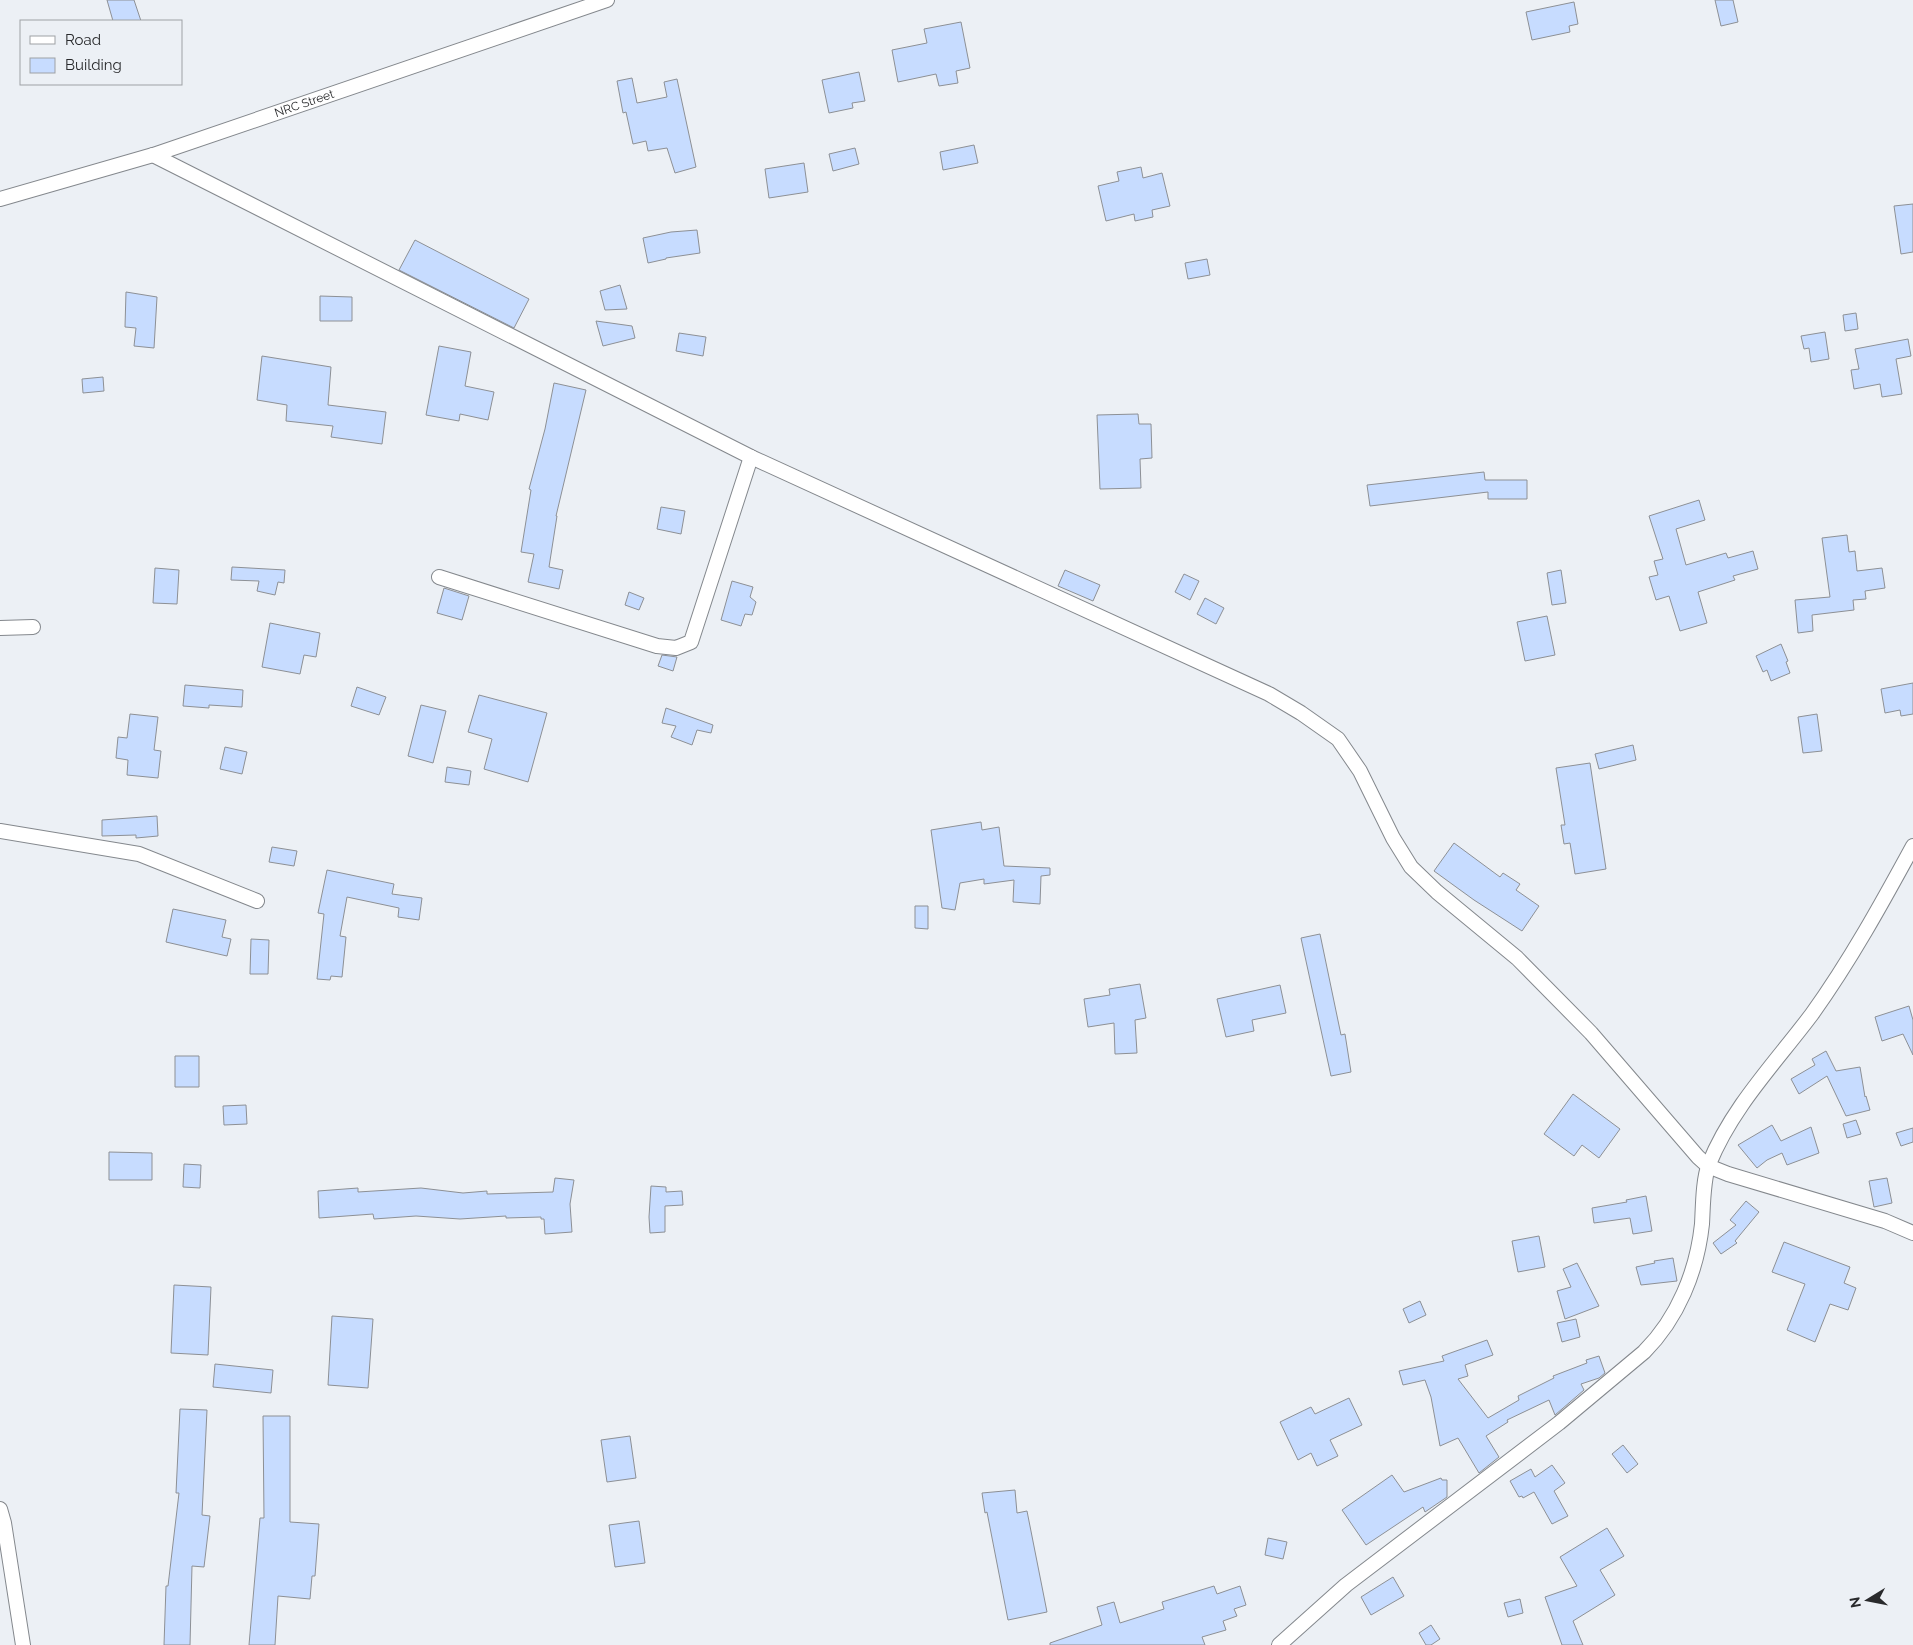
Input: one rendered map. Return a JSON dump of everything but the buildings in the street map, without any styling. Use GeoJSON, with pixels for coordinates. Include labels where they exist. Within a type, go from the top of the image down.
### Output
{"type":"FeatureCollection","features":[{"type":"Feature","properties":{"kind":"street","name":"NRC Street"},"geometry":{"type":"LineString","coordinates":[[0,200],[153,155],[607,0]]}},
{"type":"Feature","properties":{"kind":"street"},"geometry":{"type":"LineString","coordinates":[[153,155],[751,457],[1269,694],[1301,713],[1338,739],[1360,770],[1393,838],[1411,867],[1517,958],[1558,999],[1625,1071],[1686,1146],[1708,1166],[1809,1200],[1885,1220],[1913,1233]]}},
{"type":"Feature","properties":{"kind":"street"},"geometry":{"type":"LineString","coordinates":[[439,576],[657,646],[676,648],[691,642],[751,457]]}},
{"type":"Feature","properties":{"kind":"street"},"geometry":{"type":"LineString","coordinates":[[0,628],[33,627]]}},
{"type":"Feature","properties":{"kind":"street"},"geometry":{"type":"LineString","coordinates":[[0,831],[139,854],[257,901]]}},
{"type":"Feature","properties":{"kind":"street"},"geometry":{"type":"LineString","coordinates":[[1279,1645],[1346,1585],[1559,1423],[1656,1340],[1668,1322],[1689,1281],[1701,1227],[1708,1166],[1719,1143],[1755,1086],[1812,1014],[1861,940],[1913,846]]}},
{"type":"Feature","properties":{"kind":"street"},"geometry":{"type":"LineString","coordinates":[[0,1509],[4,1523],[23,1645]]}}]}
